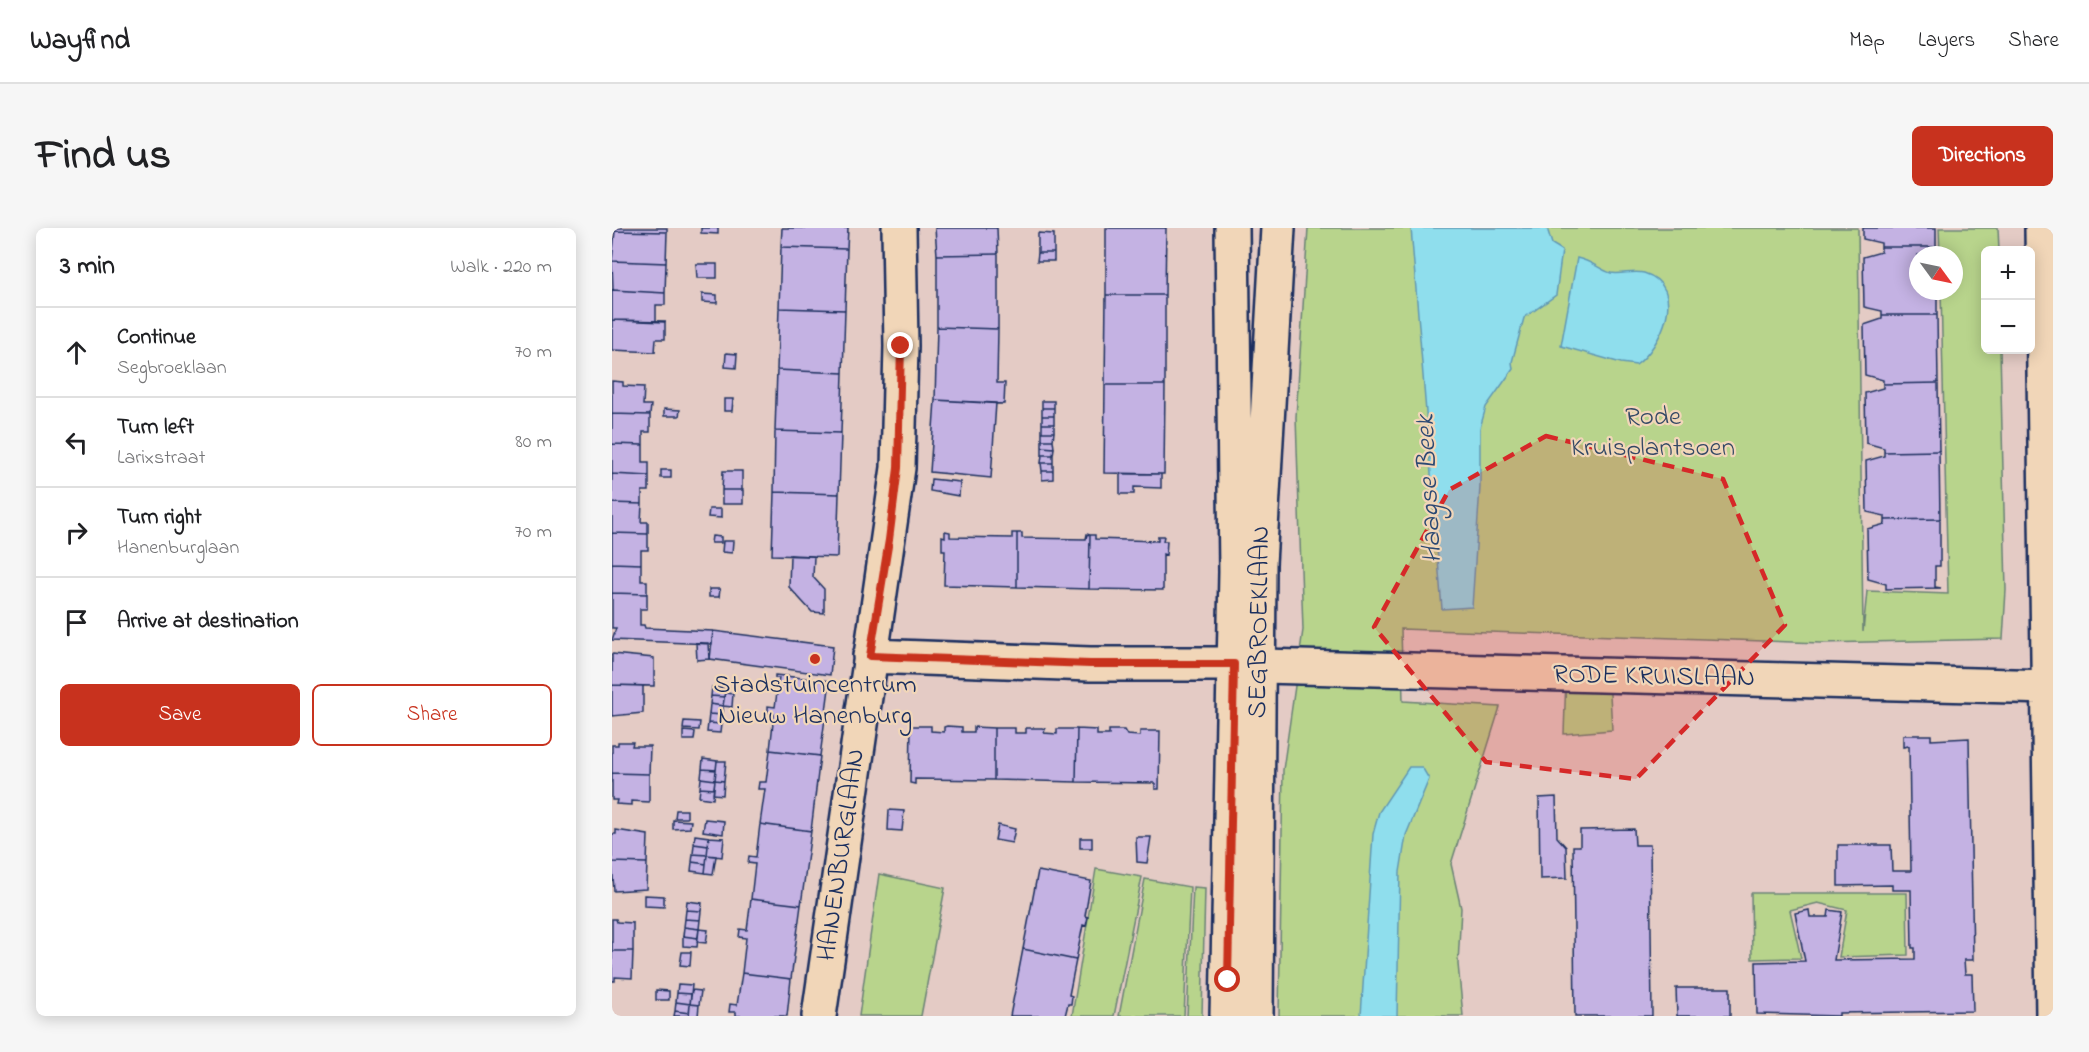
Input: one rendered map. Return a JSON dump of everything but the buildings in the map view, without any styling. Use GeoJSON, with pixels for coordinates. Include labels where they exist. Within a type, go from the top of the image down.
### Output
{"type":"FeatureCollection","features":[{"type":"Feature","properties":{"kind":"street","name":"HANENBURGLAAN"},"geometry":{"type":"LineString","coordinates":[[819,1016],[898,468],[901,346],[899,228]]}},
{"type":"Feature","properties":{"kind":"street","name":"SEGBROEKLAAN"},"geometry":{"type":"LineString","coordinates":[[1232,228],[1236,572],[1246,665],[1256,1016]]}},
{"type":"Feature","properties":{"kind":"street","name":"SEGBROEKLAAN"},"geometry":{"type":"LineString","coordinates":[[1227,1016],[1246,665],[1259,564],[1278,228]]}},
{"type":"Feature","properties":{"kind":"street"},"geometry":{"type":"LineString","coordinates":[[2042,228],[2049,376],[2049,687],[2053,1016]]}},
{"type":"Feature","properties":{"kind":"street","name":"RODE KRUISLAAN"},"geometry":{"type":"LineString","coordinates":[[870,656],[1090,664],[1246,665],[2049,687]]}},
{"type":"Feature","properties":{"kind":"highlighted area"},"geometry":{"type":"Polygon","coordinates":[[[1546,436],[1723,479],[1785,625],[1636,779],[1486,762],[1374,627],[1449,490],[1546,436]]]}},
{"type":"Feature","properties":{"kind":"green space","name":"Rode Kruisplantsoen"},"geometry":{"type":"Polygon","coordinates":[[[1308,228],[1858,228],[1863,632],[1867,591],[1948,594],[1941,300],[1963,300],[1963,246],[1940,246],[1939,228],[1998,228],[1999,246],[1981,246],[1981,354],[2000,354],[2006,590],[2003,639],[1821,643],[1401,629],[1403,701],[1500,707],[1451,864],[1461,908],[1458,964],[1463,1016],[1279,1016],[1283,770],[1303,630],[1296,417],[1308,228]]]}},
{"type":"Feature","properties":{"kind":"green space"},"geometry":{"type":"Polygon","coordinates":[[[1566,676],[1609,677],[1612,730],[1564,734],[1566,676]]]}},
{"type":"Feature","properties":{"kind":"green space"},"geometry":{"type":"Polygon","coordinates":[[[1096,869],[1142,877],[1114,1016],[1072,1016],[1096,869]]]}},
{"type":"Feature","properties":{"kind":"green space"},"geometry":{"type":"Polygon","coordinates":[[[879,874],[945,888],[921,1016],[859,1016],[879,874]]]}},
{"type":"Feature","properties":{"kind":"green space"},"geometry":{"type":"Polygon","coordinates":[[[1145,879],[1190,887],[1184,1016],[1119,1016],[1145,879]]]}},
{"type":"Feature","properties":{"kind":"green space"},"geometry":{"type":"Polygon","coordinates":[[[1193,887],[1205,888],[1202,1016],[1187,1016],[1193,887]]]}},
{"type":"Feature","properties":{"kind":"green space"},"geometry":{"type":"Polygon","coordinates":[[[1751,893],[1907,893],[1908,955],[1839,957],[1847,910],[1818,903],[1790,910],[1801,958],[1752,959],[1751,893]]]}},
{"type":"Feature","properties":{"kind":"water"},"geometry":{"type":"Polygon","coordinates":[[[1411,228],[1547,228],[1552,244],[1562,250],[1556,295],[1524,318],[1512,362],[1513,369],[1486,407],[1480,428],[1480,487],[1472,607],[1442,609],[1411,228]]]}},
{"type":"Feature","properties":{"kind":"water"},"geometry":{"type":"Polygon","coordinates":[[[1577,258],[1611,273],[1644,273],[1658,280],[1665,291],[1668,304],[1661,332],[1654,345],[1636,365],[1561,346],[1577,258]]]}},
{"type":"Feature","properties":{"kind":"water"},"geometry":{"type":"Polygon","coordinates":[[[1409,767],[1422,767],[1429,779],[1406,835],[1400,872],[1397,1016],[1361,1016],[1373,834],[1379,812],[1409,767]]]}},
{"type":"Feature","properties":{"kind":"place","name":"Stadstuincentrum Nieuw Hanenburg"},"geometry":{"type":"Point","coordinates":[815,659]}},
{"type":"Feature","properties":{"kind":"route"},"geometry":{"type":"LineString","coordinates":[[901,346],[898,468],[870,656],[1090,664],[1234,664],[1228,980]]}},
{"type":"Feature","properties":{"kind":"water label","name":"Haagse Beek"},"geometry":{"type":"Point","coordinates":[1430,489]}}]}
